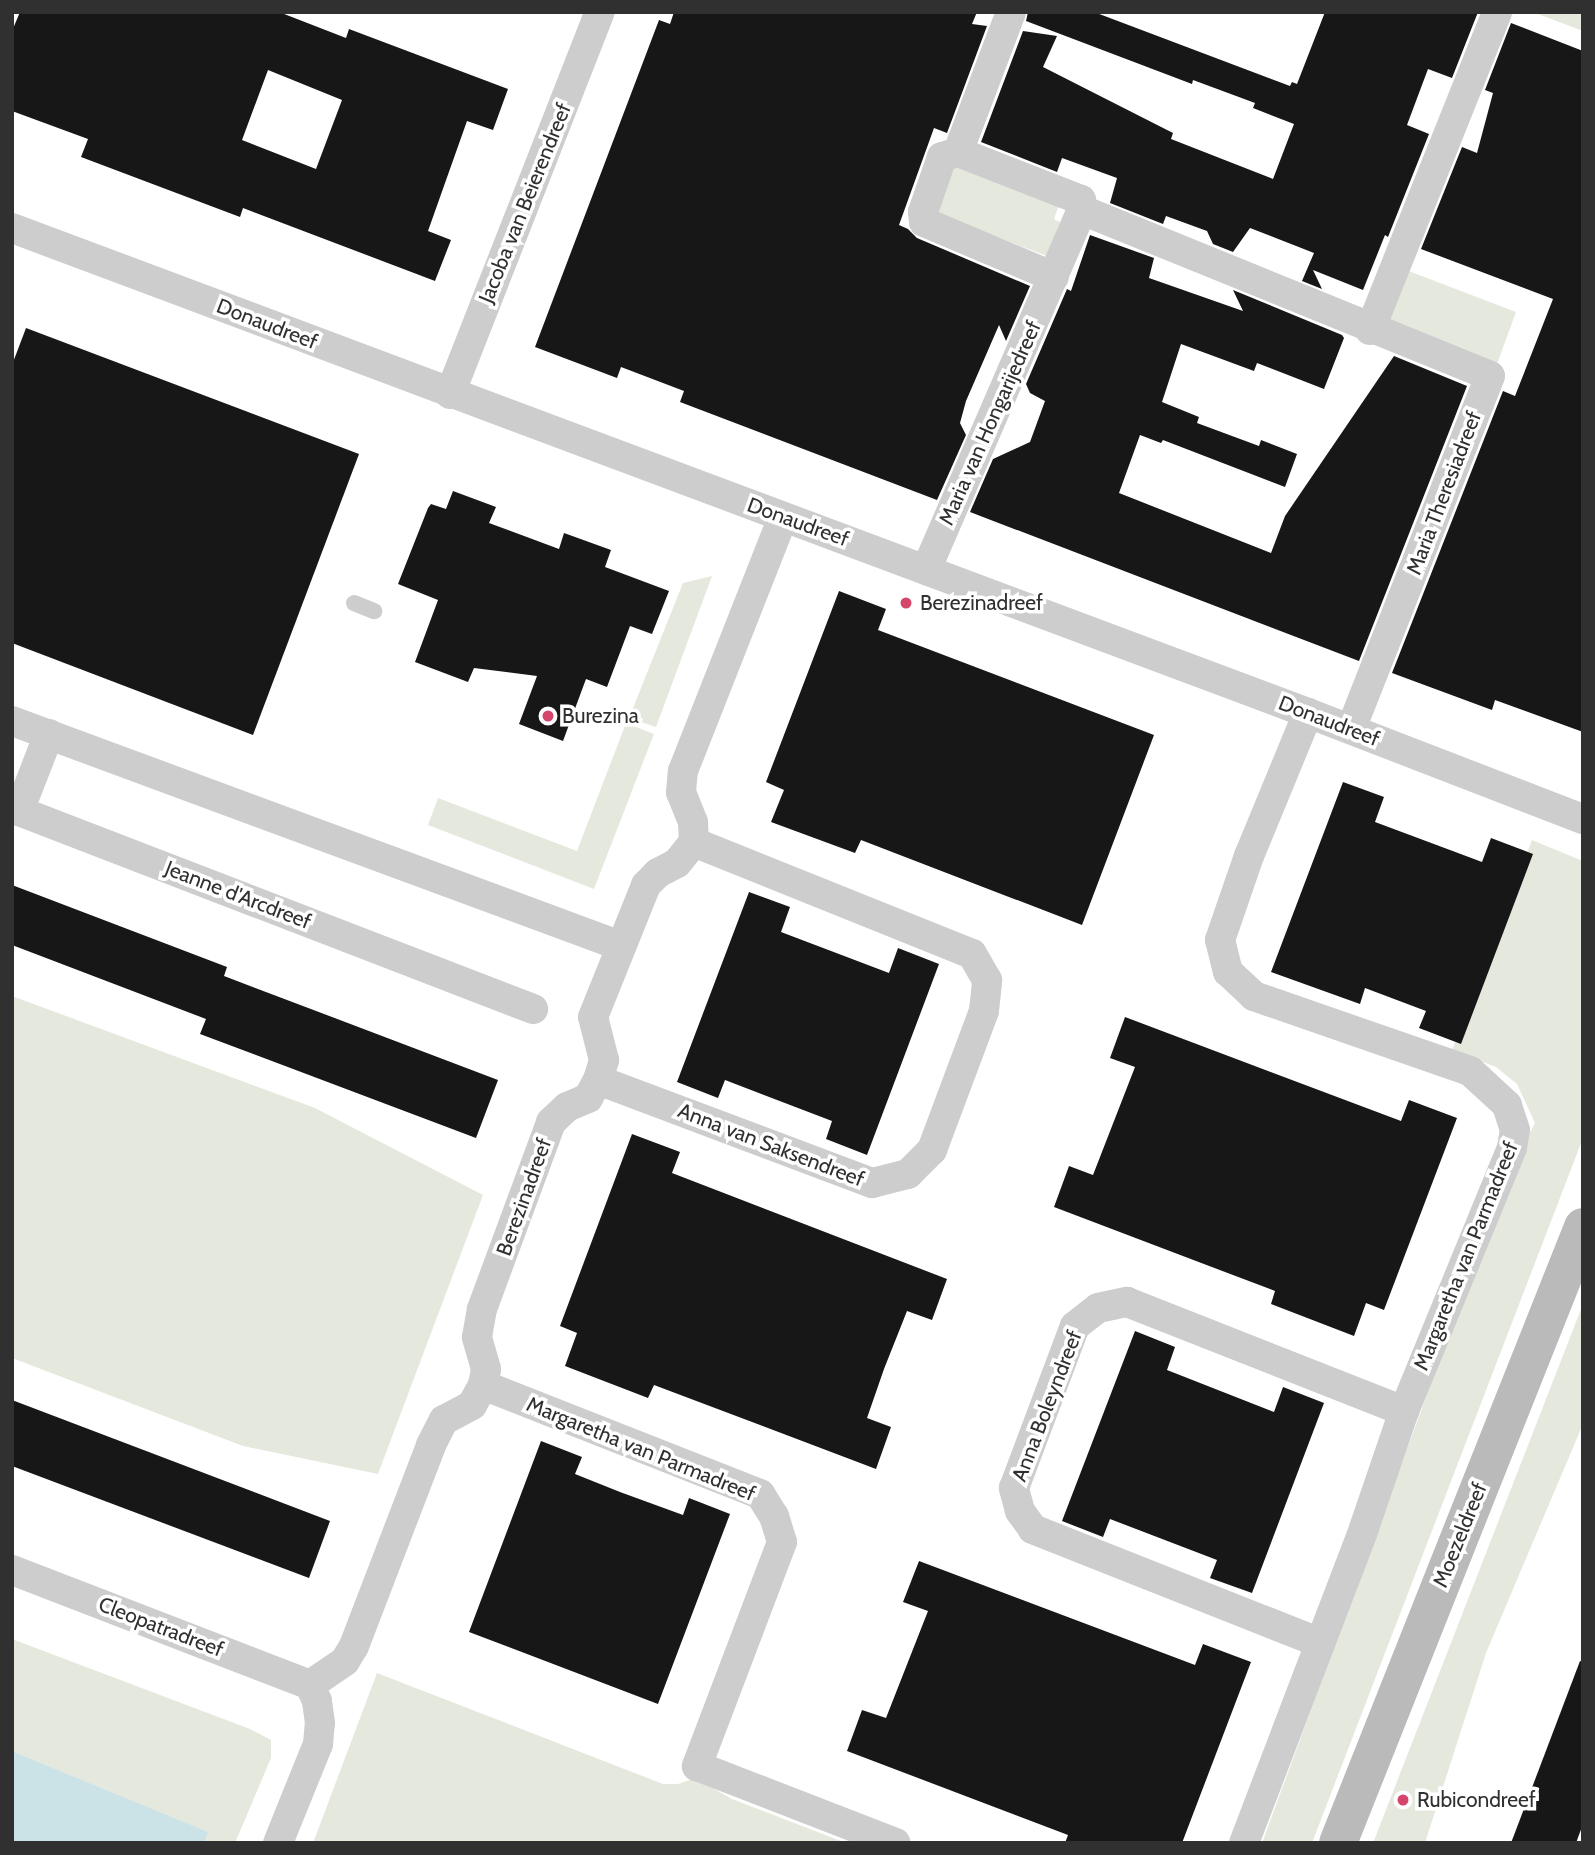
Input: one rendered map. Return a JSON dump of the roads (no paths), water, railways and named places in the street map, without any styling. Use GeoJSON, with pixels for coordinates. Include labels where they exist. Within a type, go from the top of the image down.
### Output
{"type":"FeatureCollection","features":[{"type":"Feature","properties":{"kind":"street","name":"Jacoba van Beierendreef"},"geometry":{"type":"LineString","coordinates":[[450,394],[600,12]]}},
{"type":"Feature","properties":{"kind":"street"},"geometry":{"type":"LineString","coordinates":[[1011,12],[958,152],[943,158],[923,212],[924,222],[1054,277]]}},
{"type":"Feature","properties":{"kind":"street"},"geometry":{"type":"LineString","coordinates":[[1370,330],[1497,12]]}},
{"type":"Feature","properties":{"kind":"street","name":"Maria Theresiadreef"},"geometry":{"type":"LineString","coordinates":[[958,152],[1081,200],[1082,210],[1370,330],[1490,376],[1351,729]]}},
{"type":"Feature","properties":{"kind":"street","name":"Maria van Hongarijedreef"},"geometry":{"type":"LineString","coordinates":[[926,570],[1082,210]]}},
{"type":"Feature","properties":{"kind":"street","name":"Donaudreef"},"geometry":{"type":"LineString","coordinates":[[12,228],[1351,729],[1583,819]]}},
{"type":"Feature","properties":{"kind":"street"},"geometry":{"type":"LineString","coordinates":[[598,1080],[604,1060],[593,1017],[646,885],[658,873],[677,863],[694,842],[693,822],[681,792],[683,771],[783,517]]}},
{"type":"Feature","properties":{"kind":"street","name":"Margaretha van Parmadreef"},"geometry":{"type":"LineString","coordinates":[[1244,1843],[1318,1642],[1364,1528],[1404,1411],[1512,1148],[1515,1130],[1507,1105],[1470,1072],[1254,996],[1228,972],[1220,940],[1249,856],[1308,713]]}},
{"type":"Feature","properties":{"kind":"street"},"geometry":{"type":"LineString","coordinates":[[12,721],[621,946]]}},
{"type":"Feature","properties":{"kind":"street","name":"Jeanne d'Arcdreef"},"geometry":{"type":"LineString","coordinates":[[49,734],[19,811],[533,1009]]}},
{"type":"Feature","properties":{"kind":"street","name":"Anna van Saksendreef"},"geometry":{"type":"LineString","coordinates":[[598,1080],[872,1183],[908,1174],[933,1150],[984,1011],[987,979],[972,954],[694,842]]}},
{"type":"Feature","properties":{"kind":"street","name":"Berezinadreef"},"geometry":{"type":"LineString","coordinates":[[483,1385],[486,1369],[477,1337],[482,1309],[551,1122],[567,1107],[589,1098],[598,1080]]}},
{"type":"Feature","properties":{"kind":"street","name":"Moezeldreef"},"geometry":{"type":"LineString","coordinates":[[1338,1843],[1583,1227]]}},
{"type":"Feature","properties":{"kind":"street","name":"Anna Boleyndreef"},"geometry":{"type":"LineString","coordinates":[[1318,1642],[1033,1529],[1020,1511],[1014,1488],[1075,1326],[1098,1308],[1127,1302],[1404,1411]]}},
{"type":"Feature","properties":{"kind":"street"},"geometry":{"type":"LineString","coordinates":[[278,1843],[317,1744],[318,1712],[310,1685],[345,1661],[354,1646],[431,1445],[444,1420],[472,1405],[483,1385]]}},
{"type":"Feature","properties":{"kind":"street","name":"Margaretha van Parmadreef"},"geometry":{"type":"LineString","coordinates":[[483,1385],[760,1494],[774,1516],[782,1542],[697,1766],[896,1843]]}},
{"type":"Feature","properties":{"kind":"street","name":"Cleopatradreef"},"geometry":{"type":"LineString","coordinates":[[12,1570],[310,1685]]}},
{"type":"Feature","properties":{"kind":"lane"},"geometry":{"type":"LineString","coordinates":[[354,603],[374,611]]}},
{"type":"Feature","properties":{"kind":"water"},"geometry":{"type":"Polygon","coordinates":[[[12,1751],[208,1832],[204,1843],[12,1843],[12,1751]]]}},
{"type":"Feature","properties":{"kind":"place","name":"Berezinadreef"},"geometry":{"type":"Point","coordinates":[906,603]}},
{"type":"Feature","properties":{"kind":"place","name":"Burezina"},"geometry":{"type":"Point","coordinates":[548,716]}},
{"type":"Feature","properties":{"kind":"place","name":"Rubicondreef"},"geometry":{"type":"Point","coordinates":[1403,1800]}}]}
